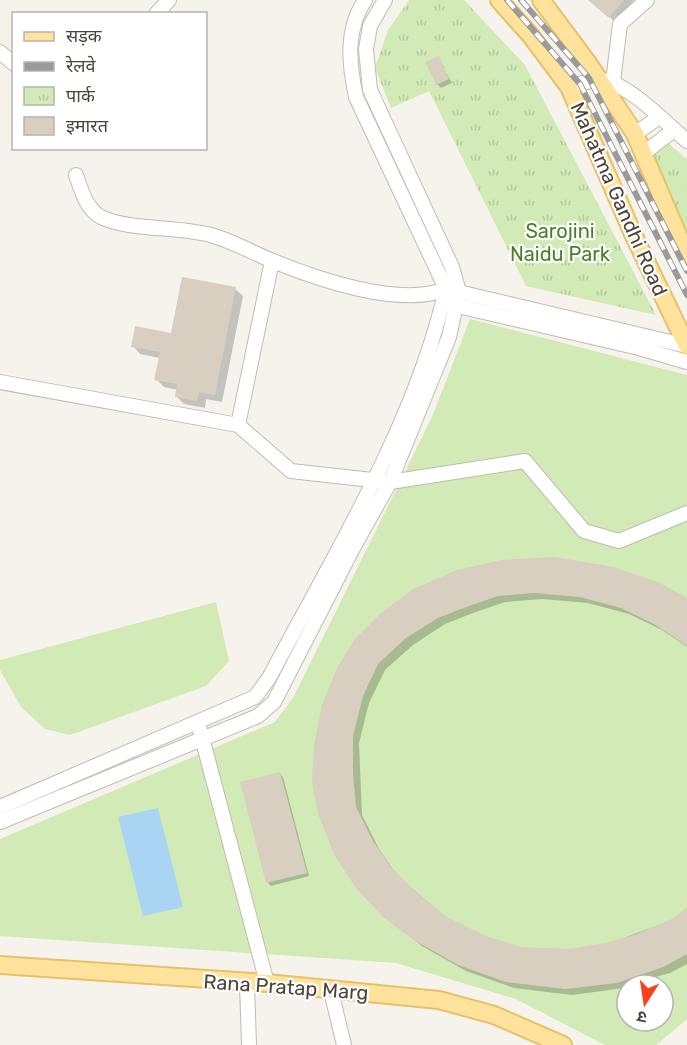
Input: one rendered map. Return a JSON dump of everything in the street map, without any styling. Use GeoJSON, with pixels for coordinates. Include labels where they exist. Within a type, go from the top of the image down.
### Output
{"type":"FeatureCollection","features":[{"type":"Feature","properties":{"kind":"main road","name":"Mahatma Gandhi Road"},"geometry":{"type":"LineString","coordinates":[[499,0],[531,36],[569,87],[633,234],[687,346]]}},
{"type":"Feature","properties":{"kind":"main road","name":"Mahatma Gandhi Road"},"geometry":{"type":"LineString","coordinates":[[541,0],[606,81],[644,153],[687,256]]}},
{"type":"Feature","properties":{"kind":"main road","name":"Rana Pratap Marg"},"geometry":{"type":"LineString","coordinates":[[0,965],[247,984],[267,983],[439,1000],[494,1015],[563,1045]]}},
{"type":"Feature","properties":{"kind":"street"},"geometry":{"type":"LineString","coordinates":[[158,12],[169,0]]}},
{"type":"Feature","properties":{"kind":"street"},"geometry":{"type":"LineString","coordinates":[[0,822],[258,716],[274,702],[353,548],[390,482],[449,337],[447,297],[356,97],[349,64],[351,37],[365,0]]}},
{"type":"Feature","properties":{"kind":"street"},"geometry":{"type":"LineString","coordinates":[[0,807],[255,697],[269,678],[373,481],[410,396],[440,317],[447,297],[452,267],[370,90],[366,49],[370,26],[385,0]]}},
{"type":"Feature","properties":{"kind":"street"},"geometry":{"type":"LineString","coordinates":[[606,81],[620,24],[647,0]]}},
{"type":"Feature","properties":{"kind":"street"},"geometry":{"type":"LineString","coordinates":[[0,52],[12,62]]}},
{"type":"Feature","properties":{"kind":"street"},"geometry":{"type":"LineString","coordinates":[[569,87],[606,81],[660,117],[687,141]]}},
{"type":"Feature","properties":{"kind":"street"},"geometry":{"type":"LineString","coordinates":[[634,134],[660,117]]}},
{"type":"Feature","properties":{"kind":"street"},"geometry":{"type":"LineString","coordinates":[[644,153],[674,130]]}},
{"type":"Feature","properties":{"kind":"street"},"geometry":{"type":"LineString","coordinates":[[76,175],[83,198],[100,217],[214,236],[273,261],[357,288],[407,296],[447,297],[687,346]]}},
{"type":"Feature","properties":{"kind":"street"},"geometry":{"type":"LineString","coordinates":[[238,424],[273,261]]}},
{"type":"Feature","properties":{"kind":"street"},"geometry":{"type":"LineString","coordinates":[[447,297],[687,362]]}},
{"type":"Feature","properties":{"kind":"street"},"geometry":{"type":"LineString","coordinates":[[0,382],[238,424],[291,471],[390,482],[525,461],[584,531],[619,541],[687,513]]}},
{"type":"Feature","properties":{"kind":"street"},"geometry":{"type":"LineString","coordinates":[[198,722],[267,983]]}},
{"type":"Feature","properties":{"kind":"street"},"geometry":{"type":"LineString","coordinates":[[247,984],[249,1045]]}},
{"type":"Feature","properties":{"kind":"street"},"geometry":{"type":"LineString","coordinates":[[331,991],[344,1045]]}},
{"type":"Feature","properties":{"kind":"green space","name":"Sarojini Naidu Park"},"geometry":{"type":"Polygon","coordinates":[[[409,0],[464,0],[525,65],[656,315],[526,286],[429,91],[391,108],[375,68],[388,30],[409,0]]]}},
{"type":"Feature","properties":{"kind":"green space"},"geometry":{"type":"Polygon","coordinates":[[[669,144],[687,159],[687,235],[654,153],[669,144]]]}},
{"type":"Feature","properties":{"kind":"green space"},"geometry":{"type":"Polygon","coordinates":[[[470,319],[687,375],[687,1019],[675,1029],[675,973],[615,973],[615,1033],[670,1033],[656,1045],[605,1045],[516,999],[396,963],[0,936],[0,839],[275,722],[293,698],[432,417],[470,319]]]}},
{"type":"Feature","properties":{"kind":"green space"},"geometry":{"type":"Polygon","coordinates":[[[216,602],[229,661],[206,686],[70,735],[45,729],[21,707],[0,670],[0,660],[216,602]]]}},
{"type":"Feature","properties":{"kind":"water"},"geometry":{"type":"Polygon","coordinates":[[[158,808],[183,907],[143,916],[118,817],[158,808]]]}},
{"type":"Feature","properties":{"kind":"building"},"geometry":{"type":"Polygon","coordinates":[[[588,0],[624,0],[609,18],[588,0]]]}},
{"type":"Feature","properties":{"kind":"building"},"geometry":{"type":"Polygon","coordinates":[[[439,56],[449,79],[436,85],[425,62],[439,56]]]}},
{"type":"Feature","properties":{"kind":"building"},"geometry":{"type":"Polygon","coordinates":[[[182,277],[236,287],[215,395],[199,392],[197,401],[175,397],[177,384],[154,380],[160,352],[131,347],[135,326],[171,333],[182,277]]]}},
{"type":"Feature","properties":{"kind":"building"},"geometry":{"type":"Polygon","coordinates":[[[555,557],[614,567],[660,583],[687,598],[687,646],[654,624],[621,608],[580,597],[534,593],[498,596],[438,618],[406,638],[378,664],[363,696],[353,736],[356,807],[373,841],[391,867],[417,893],[447,917],[486,936],[521,947],[567,949],[606,943],[637,934],[674,918],[687,907],[687,954],[646,973],[615,973],[615,983],[565,989],[506,982],[458,965],[414,940],[384,918],[356,888],[335,856],[318,814],[312,783],[314,745],[322,705],[337,668],[355,639],[381,613],[413,589],[457,570],[501,560],[555,557]]]}},
{"type":"Feature","properties":{"kind":"building"},"geometry":{"type":"Polygon","coordinates":[[[280,772],[307,873],[266,883],[240,782],[280,772]]]}},
{"type":"Feature","properties":{"kind":"railway"},"geometry":{"type":"LineString","coordinates":[[507,0],[580,84],[687,295]]}},
{"type":"Feature","properties":{"kind":"railway"},"geometry":{"type":"LineString","coordinates":[[521,0],[589,78],[687,271]]}}]}
